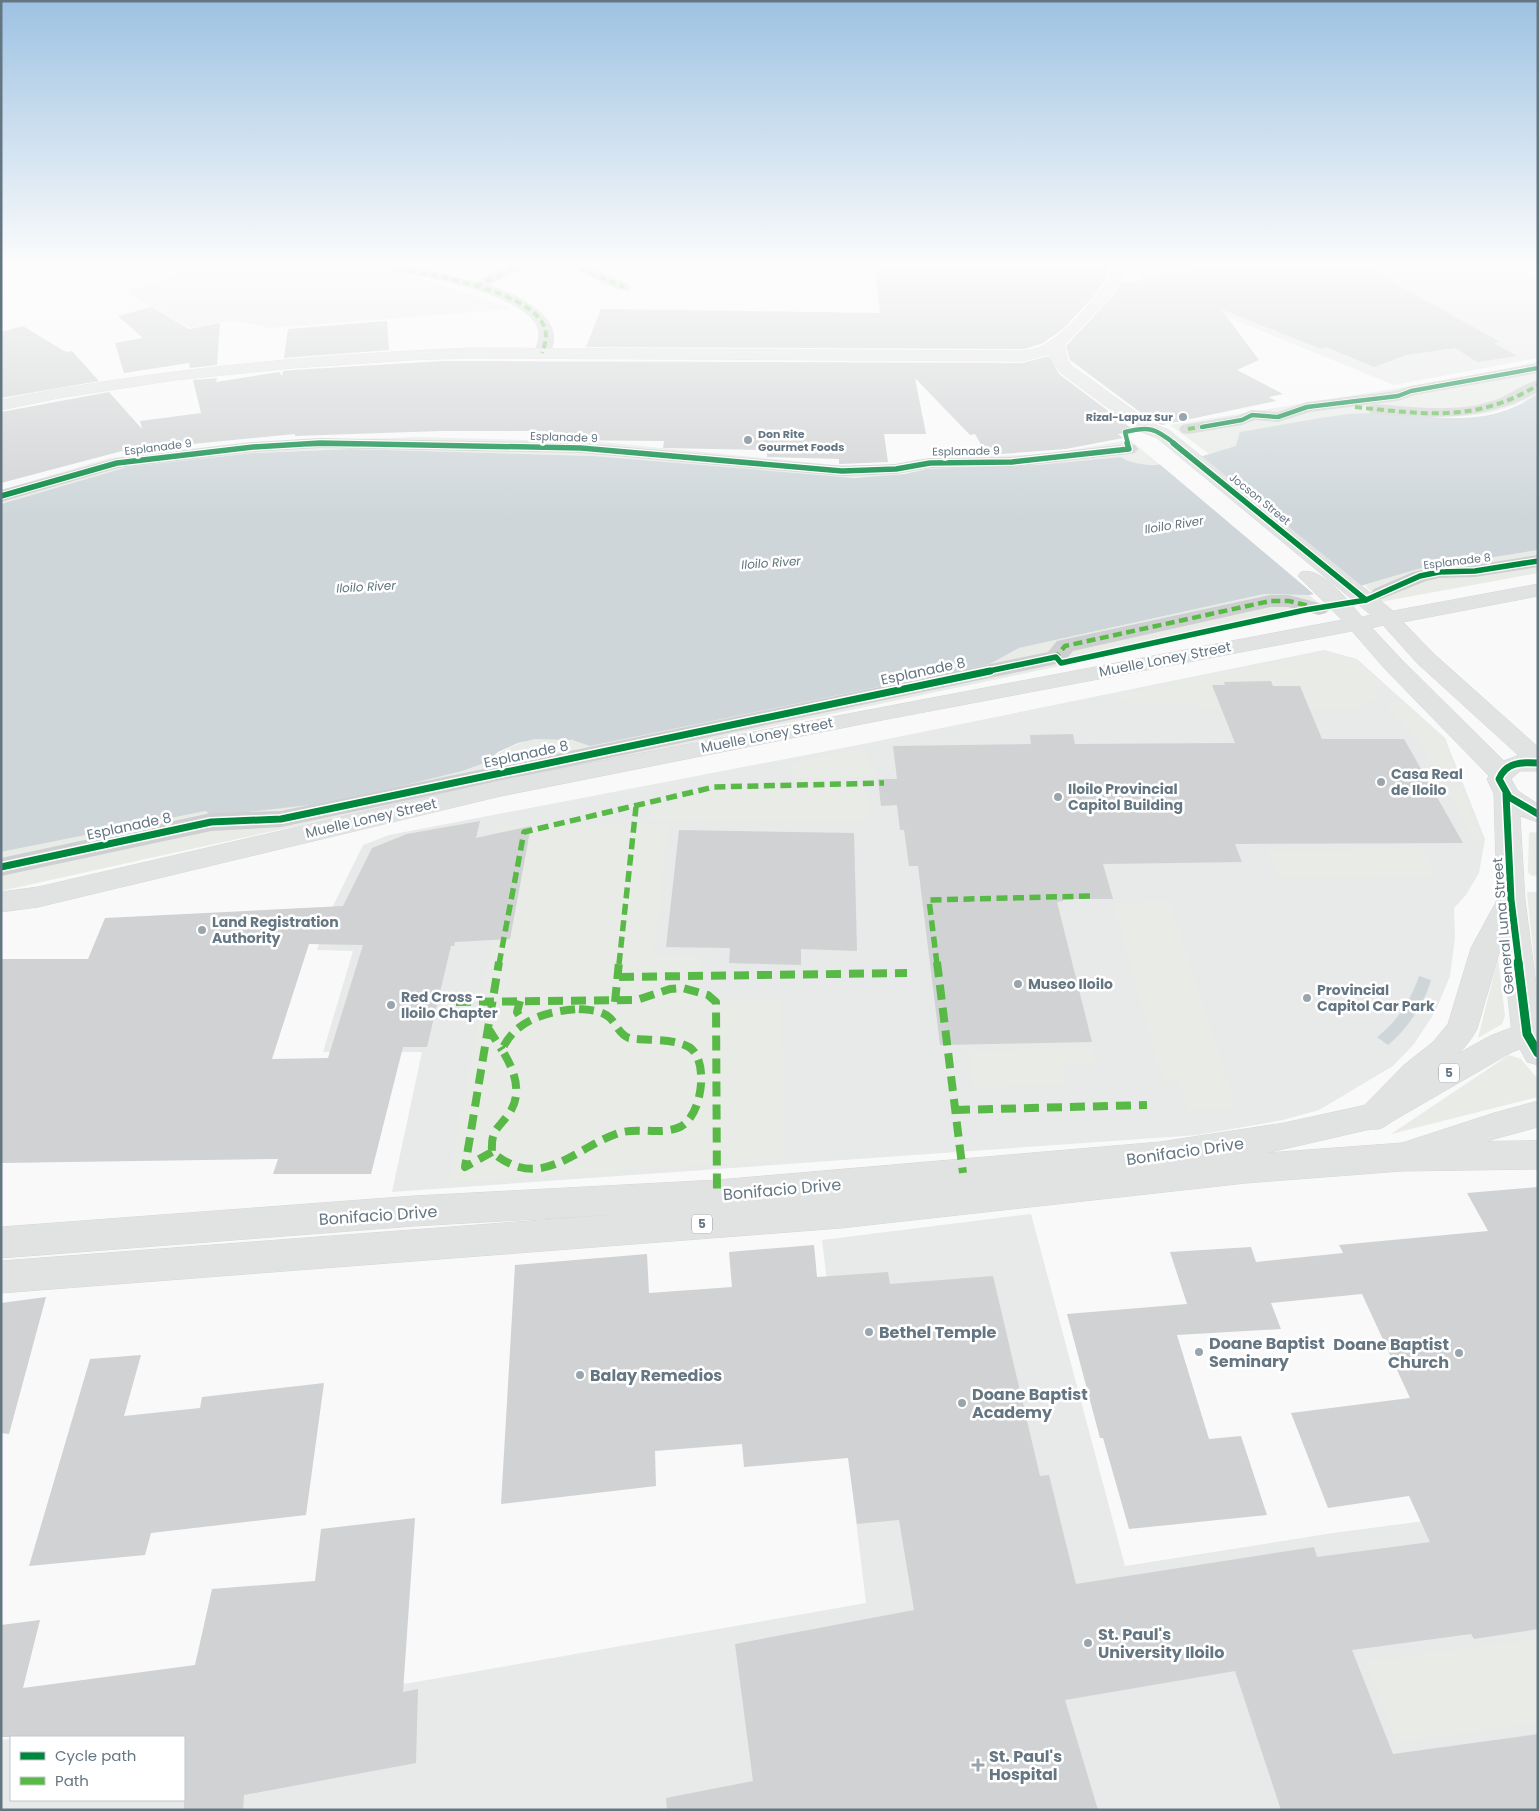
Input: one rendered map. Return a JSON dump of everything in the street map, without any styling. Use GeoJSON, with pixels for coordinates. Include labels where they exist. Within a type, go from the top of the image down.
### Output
{"type":"FeatureCollection","features":[{"type":"Feature","properties":{"kind":"main road"},"geometry":{"type":"LineString","coordinates":[[1,405],[150,378],[228,369],[404,356],[542,354],[1022,356],[1043,352],[1049,349]]}},
{"type":"Feature","properties":{"kind":"main road"},"geometry":{"type":"LineString","coordinates":[[1057,349],[1060,361],[1066,369]]}},
{"type":"Feature","properties":{"kind":"main road","name":"Jocson Street"},"geometry":{"type":"LineString","coordinates":[[1022,356],[1066,369],[1080,379],[1327,604],[1355,624],[1503,784],[1515,802],[1538,814]]}},
{"type":"Feature","properties":{"kind":"main road","name":"Jocson Street"},"geometry":{"type":"LineString","coordinates":[[1145,437],[1359,594],[1387,618],[1425,658],[1538,762]]}},
{"type":"Feature","properties":{"kind":"main road","name":"Muelle Loney Street"},"geometry":{"type":"LineString","coordinates":[[1,902],[38,897],[501,788],[872,714],[1538,590]]}},
{"type":"Feature","properties":{"kind":"main road"},"geometry":{"type":"LineString","coordinates":[[1503,784],[1506,767],[1538,762]]}},
{"type":"Feature","properties":{"kind":"main road","name":"General Luna Street"},"geometry":{"type":"LineString","coordinates":[[1503,784],[1511,900],[1534,1039]]}},
{"type":"Feature","properties":{"kind":"main road"},"geometry":{"type":"LineString","coordinates":[[1373,1116],[1415,1074],[1444,1051],[1462,1029],[1485,948],[1511,900]]}},
{"type":"Feature","properties":{"kind":"main road","name":"Bonifacio Drive"},"geometry":{"type":"LineString","coordinates":[[1,1243],[414,1212],[717,1195],[1120,1160],[1284,1137],[1373,1116],[1501,1044],[1534,1039]]}},
{"type":"Feature","properties":{"kind":"main road","name":"Bonifacio Drive"},"geometry":{"type":"LineString","coordinates":[[1,1277],[841,1213],[1246,1169],[1402,1158],[1494,1126],[1538,1114]]}},
{"type":"Feature","properties":{"kind":"main road"},"geometry":{"type":"LineString","coordinates":[[1402,1158],[1538,1155]]}},
{"type":"Feature","properties":{"kind":"street"},"geometry":{"type":"LineString","coordinates":[[542,354],[544,349]]}},
{"type":"Feature","properties":{"kind":"street"},"geometry":{"type":"LineString","coordinates":[[1188,429],[1242,420],[1252,416],[1278,416],[1307,407],[1332,405],[1375,397],[1398,396],[1411,391],[1538,368]]}},
{"type":"Feature","properties":{"kind":"street"},"geometry":{"type":"LineString","coordinates":[[1332,405],[1409,411],[1463,412],[1498,406],[1538,385]]}},
{"type":"Feature","properties":{"kind":"street","name":"Esplanade 9"},"geometry":{"type":"LineString","coordinates":[[1,496],[117,463],[254,447],[320,443],[581,448],[860,472],[896,469],[930,463],[1021,461],[1145,437]]}},
{"type":"Feature","properties":{"kind":"street","name":"Esplanade 8"},"geometry":{"type":"LineString","coordinates":[[1381,593],[1420,576],[1438,572],[1475,571],[1538,561]]}},
{"type":"Feature","properties":{"kind":"street","name":"Esplanade 8"},"geometry":{"type":"LineString","coordinates":[[1,867],[211,822],[281,819],[1056,657],[1064,646],[1270,601],[1327,604]]}},
{"type":"Feature","properties":{"kind":"shaded area"},"geometry":{"type":"Polygon","coordinates":[[[1305,349],[1538,349],[1538,358],[1394,385],[1305,349]]]}},
{"type":"Feature","properties":{"kind":"shaded area"},"geometry":{"type":"Polygon","coordinates":[[[1538,361],[1538,394],[1518,404],[1482,414],[1447,417],[1388,413],[1384,419],[1209,454],[1170,425],[1497,372],[1538,361]]]}},
{"type":"Feature","properties":{"kind":"shaded area"},"geometry":{"type":"Polygon","coordinates":[[[418,437],[601,442],[835,465],[889,465],[919,459],[1048,454],[1130,440],[1159,464],[1135,464],[1121,457],[1115,466],[927,469],[880,477],[830,478],[594,456],[349,449],[252,453],[127,467],[1,504],[1,490],[110,458],[250,442],[418,437]]]}},
{"type":"Feature","properties":{"kind":"shaded area"},"geometry":{"type":"Polygon","coordinates":[[[1538,550],[1538,573],[1380,602],[1365,585],[1418,569],[1538,550]]]}},
{"type":"Feature","properties":{"kind":"shaded area"},"geometry":{"type":"Polygon","coordinates":[[[1264,594],[1309,595],[1319,603],[1309,612],[1146,648],[328,820],[1,891],[1,852],[206,811],[487,762],[510,747],[536,739],[563,739],[590,746],[607,724],[990,664],[1019,648],[1264,594]]]}},
{"type":"Feature","properties":{"kind":"shaded area"},"geometry":{"type":"Polygon","coordinates":[[[1324,650],[1357,659],[1445,738],[1485,839],[1479,873],[1466,895],[1454,908],[1455,938],[1450,976],[1435,1012],[1414,1044],[1393,1066],[1319,1110],[1283,1120],[1198,1135],[392,1192],[422,1052],[323,1052],[353,951],[317,950],[332,908],[363,845],[389,835],[858,745],[1324,650]]]}},
{"type":"Feature","properties":{"kind":"shaded area"},"geometry":{"type":"Polygon","coordinates":[[[1324,652],[1355,660],[1381,683],[1374,701],[1355,709],[1230,710],[1206,708],[1185,703],[1127,703],[1115,695],[1324,652]]]}},
{"type":"Feature","properties":{"kind":"shaded area"},"geometry":{"type":"Polygon","coordinates":[[[1400,699],[1443,738],[1458,779],[1441,779],[1418,739],[1387,708],[1400,699]]]}},
{"type":"Feature","properties":{"kind":"shaded area"},"geometry":{"type":"Polygon","coordinates":[[[862,748],[877,777],[795,779],[790,763],[862,748]]]}},
{"type":"Feature","properties":{"kind":"shaded area"},"geometry":{"type":"Polygon","coordinates":[[[866,787],[868,820],[650,819],[650,809],[715,790],[866,787]]]}},
{"type":"Feature","properties":{"kind":"shaded area"},"geometry":{"type":"Polygon","coordinates":[[[1462,790],[1481,839],[1477,842],[1447,791],[1462,790]]]}},
{"type":"Feature","properties":{"kind":"shaded area"},"geometry":{"type":"Polygon","coordinates":[[[668,824],[654,955],[702,957],[699,1002],[782,999],[785,1160],[449,1182],[504,872],[489,872],[499,826],[668,824]]]}},
{"type":"Feature","properties":{"kind":"shaded area"},"geometry":{"type":"Polygon","coordinates":[[[1531,832],[1538,833],[1538,875],[1532,876],[1528,872],[1529,834],[1531,832]]]}},
{"type":"Feature","properties":{"kind":"shaded area"},"geometry":{"type":"Polygon","coordinates":[[[1422,849],[1435,876],[1279,878],[1268,850],[1422,849]]]}},
{"type":"Feature","properties":{"kind":"shaded area"},"geometry":{"type":"Polygon","coordinates":[[[1538,892],[1538,999],[1527,893],[1538,892]]]}},
{"type":"Feature","properties":{"kind":"shaded area"},"geometry":{"type":"Polygon","coordinates":[[[1169,901],[1236,1107],[1188,1109],[1179,1081],[1163,1081],[1113,903],[1169,901]]]}},
{"type":"Feature","properties":{"kind":"shaded area"},"geometry":{"type":"Polygon","coordinates":[[[1498,958],[1505,1016],[1502,1024],[1478,1038],[1498,958]]]}},
{"type":"Feature","properties":{"kind":"shaded area"},"geometry":{"type":"Polygon","coordinates":[[[1093,1047],[1096,1063],[1063,1064],[1067,1084],[974,1088],[969,1051],[1093,1047]]]}},
{"type":"Feature","properties":{"kind":"shaded area"},"geometry":{"type":"Polygon","coordinates":[[[1509,1055],[1521,1059],[1538,1079],[1538,1097],[1391,1134],[1509,1055]]]}},
{"type":"Feature","properties":{"kind":"shaded area","name":"St. Paul's University Iloilo"},"geometry":{"type":"Polygon","coordinates":[[[1031,1214],[1125,1566],[1333,1533],[1538,1506],[1538,1810],[1,1810],[1,1740],[10,1739],[10,1801],[185,1801],[185,1736],[31,1736],[410,1683],[866,1603],[822,1240],[1031,1214]]]}},
{"type":"Feature","properties":{"kind":"shaded area"},"geometry":{"type":"Polygon","coordinates":[[[1538,1639],[1538,1723],[1397,1742],[1366,1661],[1538,1639]]]}},
{"type":"Feature","properties":{"kind":"water","name":"Iloilo River"},"geometry":{"type":"Polygon","coordinates":[[[1538,394],[1538,550],[1418,569],[1364,585],[1309,595],[1264,594],[1019,648],[990,664],[590,746],[572,740],[536,739],[518,743],[498,752],[487,762],[462,771],[310,805],[211,816],[206,811],[1,852],[1,504],[127,467],[252,453],[349,449],[594,456],[855,478],[904,474],[927,469],[1038,465],[1121,457],[1147,465],[1162,464],[1178,462],[1236,446],[1240,432],[1350,414],[1370,413],[1454,418],[1475,417],[1495,414],[1514,407],[1538,394]]]}},
{"type":"Feature","properties":{"kind":"water"},"geometry":{"type":"Polygon","coordinates":[[[1419,976],[1431,980],[1424,998],[1402,1032],[1388,1045],[1377,1037],[1391,1025],[1402,1010],[1412,994],[1419,976]]]}},
{"type":"Feature","properties":{"kind":"pier"},"geometry":{"type":"Polygon","coordinates":[[[1199,454],[1362,588],[1316,596],[1157,462],[1199,454]]]}},
{"type":"Feature","properties":{"kind":"building"},"geometry":{"type":"Polygon","coordinates":[[[1,349],[60,349],[66,352],[72,351],[99,381],[1,398],[1,349]]]}},
{"type":"Feature","properties":{"kind":"building"},"geometry":{"type":"Polygon","coordinates":[[[117,349],[218,349],[217,365],[190,368],[189,363],[124,373],[117,349]]]}},
{"type":"Feature","properties":{"kind":"building"},"geometry":{"type":"Polygon","coordinates":[[[285,349],[389,349],[389,350],[284,358],[285,349]]]}},
{"type":"Feature","properties":{"kind":"building"},"geometry":{"type":"Polygon","coordinates":[[[918,349],[1026,349],[1025,349],[918,349]]]}},
{"type":"Feature","properties":{"kind":"building"},"geometry":{"type":"Polygon","coordinates":[[[1067,349],[1250,349],[1259,360],[1237,370],[1283,394],[1269,397],[1276,401],[1162,425],[1152,421],[1070,360],[1067,349]]]}},
{"type":"Feature","properties":{"kind":"building"},"geometry":{"type":"Polygon","coordinates":[[[1330,349],[1451,349],[1407,355],[1374,367],[1330,349]]]}},
{"type":"Feature","properties":{"kind":"building"},"geometry":{"type":"Polygon","coordinates":[[[1456,349],[1504,349],[1517,356],[1477,362],[1456,349]]]}},
{"type":"Feature","properties":{"kind":"building"},"geometry":{"type":"Polygon","coordinates":[[[1049,356],[1059,374],[1135,431],[1118,434],[1123,438],[1066,449],[987,455],[975,434],[970,435],[915,378],[926,434],[884,434],[888,462],[839,464],[839,459],[767,457],[767,450],[663,448],[664,441],[544,440],[547,431],[441,431],[295,436],[295,434],[122,451],[1,483],[1,412],[109,392],[142,429],[140,421],[201,413],[193,380],[217,378],[216,382],[279,372],[282,376],[283,371],[293,370],[443,361],[1022,363],[1049,356]]]}},
{"type":"Feature","properties":{"kind":"building"},"geometry":{"type":"Polygon","coordinates":[[[1271,681],[1273,686],[1300,686],[1322,739],[1404,739],[1463,843],[1235,844],[1242,862],[1103,864],[1113,899],[1063,899],[1063,901],[1057,902],[1092,1042],[940,1045],[918,866],[909,866],[904,830],[900,830],[897,805],[881,806],[878,779],[897,779],[893,746],[1031,744],[1030,735],[1073,734],[1075,744],[1235,743],[1212,685],[1225,685],[1224,682],[1271,681]]]}},
{"type":"Feature","properties":{"kind":"building"},"geometry":{"type":"Polygon","coordinates":[[[480,821],[476,838],[531,826],[510,939],[455,942],[454,946],[451,946],[427,1047],[403,1047],[371,1174],[273,1174],[278,1159],[1,1163],[1,959],[88,959],[105,918],[343,906],[372,848],[407,834],[480,821]],[[309,944],[272,1059],[328,1058],[363,945],[309,944]]]}},
{"type":"Feature","properties":{"kind":"building"},"geometry":{"type":"Polygon","coordinates":[[[679,830],[854,833],[857,951],[801,949],[801,965],[729,963],[730,948],[666,947],[679,830]]]}},
{"type":"Feature","properties":{"kind":"building"},"geometry":{"type":"Polygon","coordinates":[[[1538,1187],[1538,1629],[1474,1639],[1471,1634],[1352,1650],[1393,1754],[1538,1734],[1538,1810],[1281,1810],[1235,1671],[1065,1700],[1098,1810],[667,1810],[666,1798],[753,1781],[735,1644],[914,1610],[899,1520],[857,1524],[848,1458],[744,1467],[742,1444],[655,1451],[656,1486],[501,1504],[515,1265],[647,1254],[649,1293],[732,1287],[729,1252],[814,1245],[817,1277],[888,1272],[890,1284],[993,1276],[1040,1476],[1049,1475],[1076,1584],[1314,1547],[1317,1557],[1430,1542],[1409,1496],[1328,1508],[1291,1413],[1410,1398],[1362,1294],[1271,1303],[1281,1329],[1177,1335],[1209,1439],[1241,1436],[1267,1515],[1129,1529],[1103,1438],[1100,1438],[1067,1314],[1187,1304],[1170,1252],[1251,1247],[1256,1262],[1343,1253],[1339,1245],[1488,1231],[1467,1193],[1538,1187]]]}},
{"type":"Feature","properties":{"kind":"building"},"geometry":{"type":"Polygon","coordinates":[[[46,1297],[9,1434],[1,1433],[1,1303],[46,1297]]]}},
{"type":"Feature","properties":{"kind":"building"},"geometry":{"type":"Polygon","coordinates":[[[141,1355],[124,1416],[200,1408],[202,1397],[324,1383],[306,1515],[151,1533],[145,1555],[29,1566],[90,1359],[141,1355]]]}},
{"type":"Feature","properties":{"kind":"building"},"geometry":{"type":"Polygon","coordinates":[[[415,1518],[403,1692],[418,1689],[416,1763],[244,1795],[243,1810],[184,1810],[185,1736],[1,1737],[1,1625],[40,1620],[23,1688],[195,1665],[212,1589],[315,1581],[321,1529],[415,1518]]]}},
{"type":"Feature","properties":{"kind":"marked path"},"geometry":{"type":"LineString","coordinates":[[542,353],[543,349]]}},
{"type":"Feature","properties":{"kind":"marked path"},"geometry":{"type":"LineString","coordinates":[[1355,407],[1408,412],[1463,413],[1502,404],[1538,385]]}},
{"type":"Feature","properties":{"kind":"marked path"},"geometry":{"type":"LineString","coordinates":[[1188,429],[1205,426]]}},
{"type":"Feature","properties":{"kind":"marked path"},"geometry":{"type":"LineString","coordinates":[[1052,658],[1056,657],[1065,646],[1270,601],[1289,601],[1309,606]]}},
{"type":"Feature","properties":{"kind":"marked path"},"geometry":{"type":"LineString","coordinates":[[492,1152],[465,1167],[492,1001],[524,832],[714,787],[884,783]]}},
{"type":"Feature","properties":{"kind":"marked path"},"geometry":{"type":"LineString","coordinates":[[615,1002],[636,807]]}},
{"type":"Feature","properties":{"kind":"marked path"},"geometry":{"type":"LineString","coordinates":[[963,1173],[929,900],[1090,896]]}},
{"type":"Feature","properties":{"kind":"marked path"},"geometry":{"type":"LineString","coordinates":[[619,977],[907,973]]}},
{"type":"Feature","properties":{"kind":"marked path"},"geometry":{"type":"LineString","coordinates":[[456,1002],[637,1000],[670,989],[683,988],[708,995],[716,1002],[717,1195]]}},
{"type":"Feature","properties":{"kind":"marked path"},"geometry":{"type":"LineString","coordinates":[[520,1001],[517,1012],[524,1023]]}},
{"type":"Feature","properties":{"kind":"marked path"},"geometry":{"type":"LineString","coordinates":[[488,1028],[511,1066],[517,1088],[516,1099],[512,1109],[492,1135],[492,1152],[503,1161],[514,1166],[539,1168],[565,1161],[621,1132],[634,1130],[666,1131],[681,1127],[691,1119],[697,1106],[700,1068],[696,1055],[690,1048],[669,1042],[643,1041],[629,1038],[622,1034],[606,1015],[594,1011],[579,1009],[563,1010],[530,1020],[517,1028],[507,1038],[502,1050]]}},
{"type":"Feature","properties":{"kind":"marked path"},"geometry":{"type":"LineString","coordinates":[[955,1110],[1147,1105]]}},
{"type":"Feature","properties":{"kind":"cycle path"},"geometry":{"type":"LineString","coordinates":[[1202,427],[1242,420],[1252,415],[1278,417],[1307,407],[1398,396],[1411,391],[1538,368]]}},
{"type":"Feature","properties":{"kind":"cycle path"},"geometry":{"type":"LineString","coordinates":[[1,496],[117,463],[253,447],[320,443],[581,448],[842,471],[896,469],[930,463],[1012,462],[1129,449],[1125,432],[1145,427],[1163,434],[1366,600]]}},
{"type":"Feature","properties":{"kind":"cycle path"},"geometry":{"type":"LineString","coordinates":[[1,867],[211,822],[281,819],[1056,657],[1061,663],[1305,610],[1366,600],[1420,576],[1439,572],[1475,571],[1538,561]]}},
{"type":"Feature","properties":{"kind":"cycle path"},"geometry":{"type":"LineString","coordinates":[[1538,763],[1520,763],[1509,766],[1501,773],[1499,779],[1501,786],[1509,797],[1538,814]]}},
{"type":"Feature","properties":{"kind":"cycle path"},"geometry":{"type":"LineString","coordinates":[[1506,794],[1511,900],[1527,1034],[1538,1053]]}},
{"type":"Feature","properties":{"kind":"place","name":"Rizal-Lapuz Sur"},"geometry":{"type":"Point","coordinates":[1183,417]}},
{"type":"Feature","properties":{"kind":"place","name":"Don Rite Gourmet Foods"},"geometry":{"type":"Point","coordinates":[748,440]}},
{"type":"Feature","properties":{"kind":"place","name":"Casa Real de Iloilo"},"geometry":{"type":"Point","coordinates":[1381,782]}},
{"type":"Feature","properties":{"kind":"place","name":"Iloilo Provincial Capitol Building"},"geometry":{"type":"Point","coordinates":[1058,797]}},
{"type":"Feature","properties":{"kind":"place","name":"Land Registration Authority"},"geometry":{"type":"Point","coordinates":[202,930]}},
{"type":"Feature","properties":{"kind":"place","name":"Museo Iloilo"},"geometry":{"type":"Point","coordinates":[1018,984]}},
{"type":"Feature","properties":{"kind":"place","name":"Provincial Capitol Car Park"},"geometry":{"type":"Point","coordinates":[1307,998]}},
{"type":"Feature","properties":{"kind":"place","name":"Red Cross - Iloilo Chapter"},"geometry":{"type":"Point","coordinates":[391,1005]}},
{"type":"Feature","properties":{"kind":"place","name":"Bethel Temple"},"geometry":{"type":"Point","coordinates":[869,1332]}},
{"type":"Feature","properties":{"kind":"place","name":"Doane Baptist Seminary"},"geometry":{"type":"Point","coordinates":[1199,1352]}},
{"type":"Feature","properties":{"kind":"place","name":"Doane Baptist Church"},"geometry":{"type":"Point","coordinates":[1459,1353]}},
{"type":"Feature","properties":{"kind":"place","name":"Balay Remedios"},"geometry":{"type":"Point","coordinates":[580,1375]}},
{"type":"Feature","properties":{"kind":"place","name":"Doane Baptist Academy"},"geometry":{"type":"Point","coordinates":[962,1403]}},
{"type":"Feature","properties":{"kind":"place","name":"St. Paul's University Iloilo"},"geometry":{"type":"Point","coordinates":[1088,1643]}},
{"type":"Feature","properties":{"kind":"place","name":"St. Paul's Hospital"},"geometry":{"type":"Point","coordinates":[978,1765]}}]}
